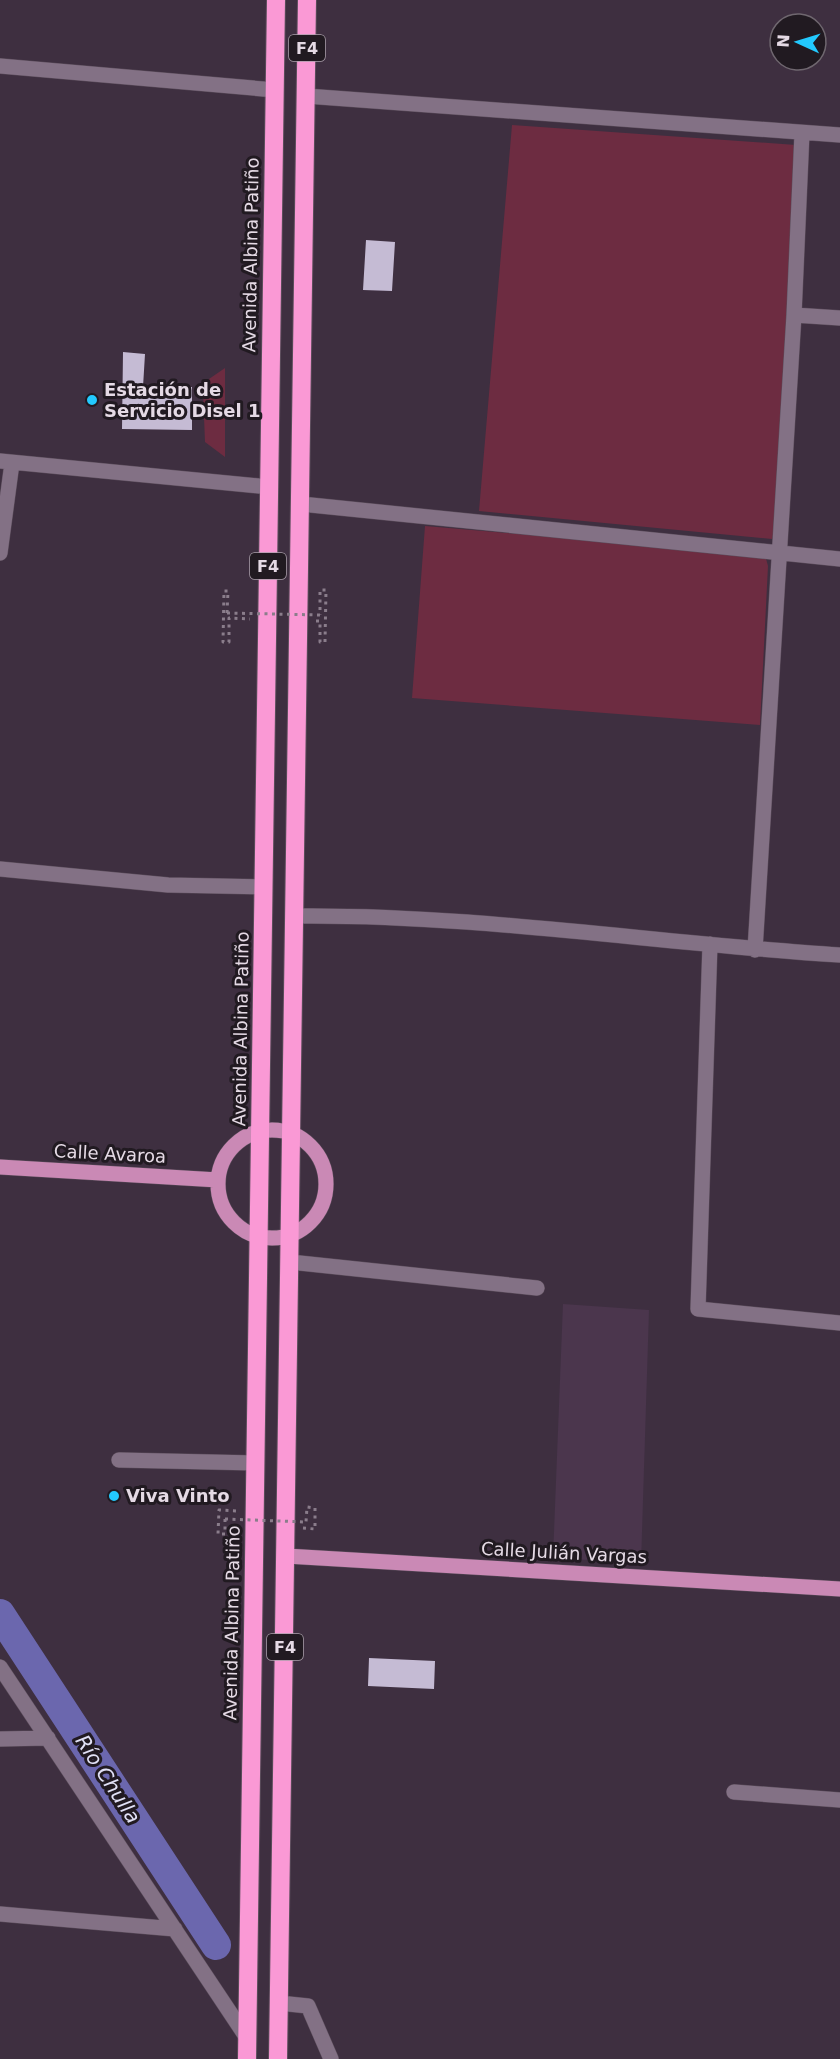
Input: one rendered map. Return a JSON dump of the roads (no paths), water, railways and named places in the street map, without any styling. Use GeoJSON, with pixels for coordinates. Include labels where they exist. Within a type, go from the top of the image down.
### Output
{"type":"FeatureCollection","features":[{"type":"Feature","properties":{"kind":"highway","name":"Avenida Albina Patiño"},"geometry":{"type":"LineString","coordinates":[[247,2059],[276,0]]}},
{"type":"Feature","properties":{"kind":"highway","name":"F4"},"geometry":{"type":"LineString","coordinates":[[278,2059],[308,0]]}},
{"type":"Feature","properties":{"kind":"main road"},"geometry":{"type":"LineString","coordinates":[[279,1131],[292,1134],[311,1144],[322,1159],[327,1176],[326,1194],[320,1211],[309,1224],[291,1236],[275,1239],[259,1237],[244,1231],[232,1222],[219,1196],[218,1180],[222,1164],[231,1149],[244,1138],[260,1132],[279,1131]]}},
{"type":"Feature","properties":{"kind":"main road","name":"Calle Avaroa"},"geometry":{"type":"LineString","coordinates":[[0,1167],[218,1180]]}},
{"type":"Feature","properties":{"kind":"main road","name":"Calle Julián Vargas"},"geometry":{"type":"LineString","coordinates":[[286,1556],[840,1589]]}},
{"type":"Feature","properties":{"kind":"street"},"geometry":{"type":"LineString","coordinates":[[0,66],[275,90]]}},
{"type":"Feature","properties":{"kind":"street"},"geometry":{"type":"LineString","coordinates":[[306,96],[840,135]]}},
{"type":"Feature","properties":{"kind":"street"},"geometry":{"type":"LineString","coordinates":[[755,950],[794,315],[802,133]]}},
{"type":"Feature","properties":{"kind":"street"},"geometry":{"type":"LineString","coordinates":[[794,315],[840,318]]}},
{"type":"Feature","properties":{"kind":"street"},"geometry":{"type":"LineString","coordinates":[[0,553],[6,462],[269,487]]}},
{"type":"Feature","properties":{"kind":"street"},"geometry":{"type":"LineString","coordinates":[[301,504],[778,550],[840,559]]}},
{"type":"Feature","properties":{"kind":"street"},"geometry":{"type":"LineString","coordinates":[[0,869],[168,885],[264,887]]}},
{"type":"Feature","properties":{"kind":"street"},"geometry":{"type":"LineString","coordinates":[[295,916],[367,915],[710,944],[755,950],[840,955]]}},
{"type":"Feature","properties":{"kind":"street"},"geometry":{"type":"LineString","coordinates":[[710,944],[698,1309],[840,1323]]}},
{"type":"Feature","properties":{"kind":"street"},"geometry":{"type":"LineString","coordinates":[[290,1262],[537,1288]]}},
{"type":"Feature","properties":{"kind":"street"},"geometry":{"type":"LineString","coordinates":[[119,1460],[256,1463]]}},
{"type":"Feature","properties":{"kind":"street"},"geometry":{"type":"LineString","coordinates":[[0,1667],[247,2038]]}},
{"type":"Feature","properties":{"kind":"street"},"geometry":{"type":"LineString","coordinates":[[0,1739],[48,1738]]}},
{"type":"Feature","properties":{"kind":"street"},"geometry":{"type":"LineString","coordinates":[[734,1792],[840,1800]]}},
{"type":"Feature","properties":{"kind":"street"},"geometry":{"type":"LineString","coordinates":[[0,1914],[175,1929]]}},
{"type":"Feature","properties":{"kind":"street"},"geometry":{"type":"LineString","coordinates":[[279,2003],[308,2006],[331,2059]]}},
{"type":"Feature","properties":{"kind":"waterway","name":"Río Chulla"},"geometry":{"type":"LineString","coordinates":[[0,1614],[216,1945]]}},
{"type":"Feature","properties":{"kind":"place","name":"Estación de Servicio Disel 1"},"geometry":{"type":"Point","coordinates":[92,400]}},
{"type":"Feature","properties":{"kind":"place","name":"Viva Vinto"},"geometry":{"type":"Point","coordinates":[114,1496]}}]}
